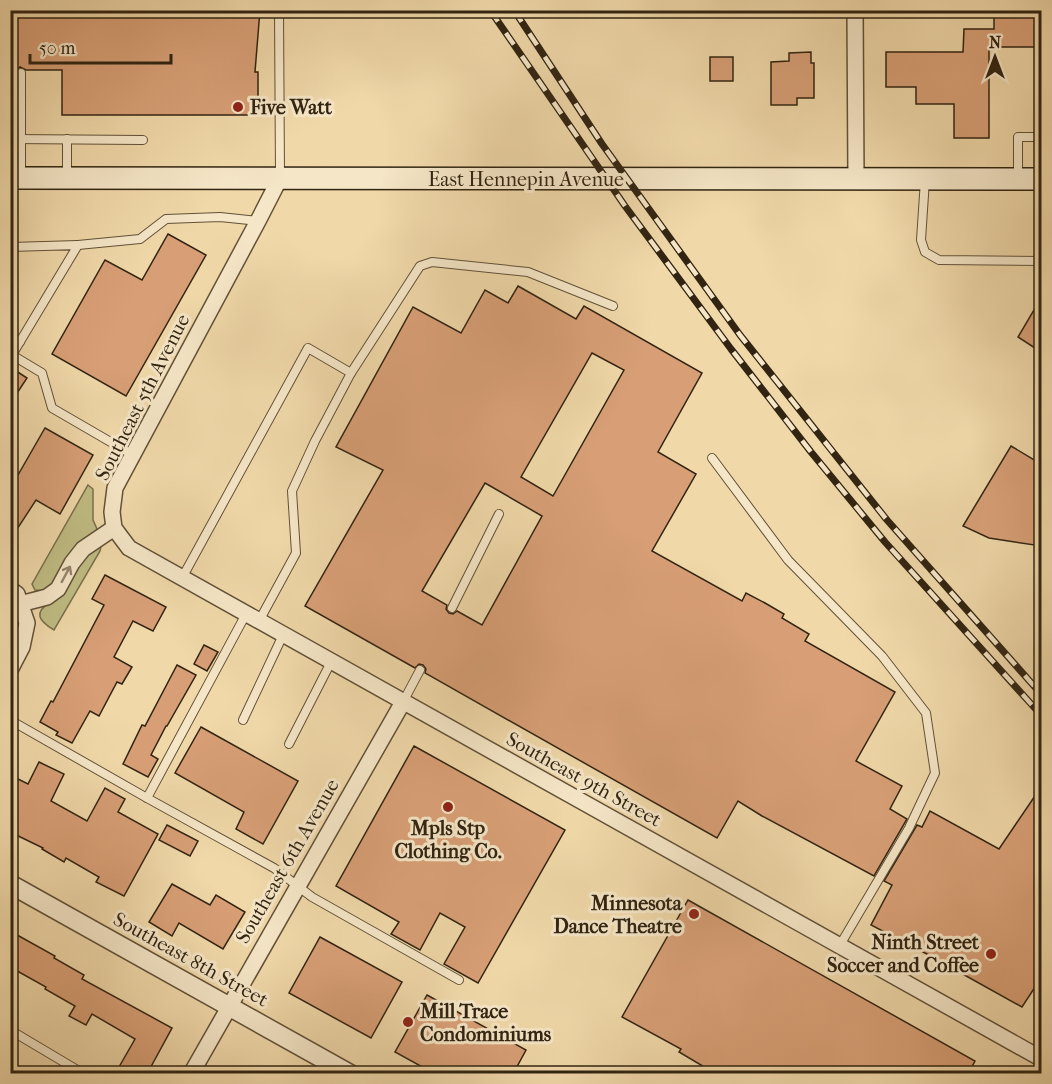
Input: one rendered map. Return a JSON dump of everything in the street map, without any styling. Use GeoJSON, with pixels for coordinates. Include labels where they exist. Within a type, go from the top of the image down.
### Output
{"type":"FeatureCollection","features":[{"type":"Feature","properties":{"kind":"main road","name":"East Hennepin Avenue"},"geometry":{"type":"LineString","coordinates":[[16,178],[1041,179]]}},
{"type":"Feature","properties":{"kind":"street"},"geometry":{"type":"LineString","coordinates":[[855,11],[856,179]]}},
{"type":"Feature","properties":{"kind":"street","name":"Southeast 5th Avenue"},"geometry":{"type":"LineString","coordinates":[[114,528],[112,512],[115,488],[280,178]]}},
{"type":"Feature","properties":{"kind":"street"},"geometry":{"type":"LineString","coordinates":[[20,604],[47,597],[58,589],[72,563],[83,549],[114,528]]}},
{"type":"Feature","properties":{"kind":"street","name":"Southeast 9th Street"},"geometry":{"type":"LineString","coordinates":[[114,528],[129,548],[1041,1059]]}},
{"type":"Feature","properties":{"kind":"street"},"geometry":{"type":"LineString","coordinates":[[10,589],[17,594],[27,623],[22,647],[10,670]]}},
{"type":"Feature","properties":{"kind":"street","name":"Southeast 6th Avenue"},"geometry":{"type":"LineString","coordinates":[[191,1074],[403,702]]}},
{"type":"Feature","properties":{"kind":"street","name":"Southeast 8th Street"},"geometry":{"type":"LineString","coordinates":[[10,884],[350,1074]]}},
{"type":"Feature","properties":{"kind":"lane"},"geometry":{"type":"LineString","coordinates":[[279,10],[280,178]]}},
{"type":"Feature","properties":{"kind":"lane"},"geometry":{"type":"LineString","coordinates":[[855,11],[950,12]]}},
{"type":"Feature","properties":{"kind":"lane"},"geometry":{"type":"LineString","coordinates":[[16,178],[22,139],[21,73]]}},
{"type":"Feature","properties":{"kind":"lane"},"geometry":{"type":"LineString","coordinates":[[1018,179],[1018,137],[1041,136]]}},
{"type":"Feature","properties":{"kind":"lane"},"geometry":{"type":"LineString","coordinates":[[10,138],[142,140]]}},
{"type":"Feature","properties":{"kind":"lane"},"geometry":{"type":"LineString","coordinates":[[67,139],[67,178]]}},
{"type":"Feature","properties":{"kind":"lane"},"geometry":{"type":"LineString","coordinates":[[925,179],[921,240],[926,252],[939,260],[1041,261]]}},
{"type":"Feature","properties":{"kind":"lane"},"geometry":{"type":"LineString","coordinates":[[10,247],[78,245],[140,239],[166,219],[220,218],[258,221]]}},
{"type":"Feature","properties":{"kind":"lane"},"geometry":{"type":"LineString","coordinates":[[78,245],[12,355],[42,374],[52,408],[133,455]]}},
{"type":"Feature","properties":{"kind":"lane"},"geometry":{"type":"LineString","coordinates":[[147,798],[252,618],[296,553],[292,491],[315,441],[351,374],[420,266],[432,262],[528,272],[613,306]]}},
{"type":"Feature","properties":{"kind":"lane"},"geometry":{"type":"LineString","coordinates":[[10,336],[20,342]]}},
{"type":"Feature","properties":{"kind":"lane"},"geometry":{"type":"LineString","coordinates":[[182,578],[308,348],[351,374]]}},
{"type":"Feature","properties":{"kind":"lane"},"geometry":{"type":"LineString","coordinates":[[712,458],[788,560],[882,656],[926,713],[935,773],[909,828],[840,945]]}},
{"type":"Feature","properties":{"kind":"lane"},"geometry":{"type":"LineString","coordinates":[[452,608],[500,514]]}},
{"type":"Feature","properties":{"kind":"lane"},"geometry":{"type":"LineString","coordinates":[[243,720],[283,635]]}},
{"type":"Feature","properties":{"kind":"lane"},"geometry":{"type":"LineString","coordinates":[[289,744],[331,662]]}},
{"type":"Feature","properties":{"kind":"lane"},"geometry":{"type":"LineString","coordinates":[[403,702],[420,670]]}},
{"type":"Feature","properties":{"kind":"lane"},"geometry":{"type":"LineString","coordinates":[[10,720],[274,868],[312,897],[459,980]]}},
{"type":"Feature","properties":{"kind":"lane"},"geometry":{"type":"LineString","coordinates":[[10,1030],[84,1074]]}},
{"type":"Feature","properties":{"kind":"shaded area"},"geometry":{"type":"Polygon","coordinates":[[[88,485],[93,489],[93,520],[97,529],[53,585],[45,591],[35,590],[32,584],[88,485]]]}},
{"type":"Feature","properties":{"kind":"shaded area"},"geometry":{"type":"Polygon","coordinates":[[[101,546],[54,630],[40,617],[41,610],[50,602],[87,551],[101,546]]]}},
{"type":"Feature","properties":{"kind":"building"},"geometry":{"type":"Polygon","coordinates":[[[10,10],[260,10],[255,72],[258,72],[258,115],[62,115],[62,70],[26,70],[20,67],[10,70],[10,10]]]}},
{"type":"Feature","properties":{"kind":"building"},"geometry":{"type":"Polygon","coordinates":[[[994,10],[1041,10],[1041,47],[989,47],[989,138],[954,138],[954,104],[916,104],[916,87],[886,87],[886,52],[963,52],[964,29],[994,29],[994,10]]]}},
{"type":"Feature","properties":{"kind":"building"},"geometry":{"type":"Polygon","coordinates":[[[811,52],[811,63],[814,63],[814,98],[797,98],[797,105],[771,105],[771,62],[789,61],[789,53],[811,52]]]}},
{"type":"Feature","properties":{"kind":"building"},"geometry":{"type":"Polygon","coordinates":[[[710,57],[733,57],[733,81],[710,81],[710,57]]]}},
{"type":"Feature","properties":{"kind":"building"},"geometry":{"type":"Polygon","coordinates":[[[168,234],[206,255],[126,396],[52,354],[105,260],[142,280],[168,234]]]}},
{"type":"Feature","properties":{"kind":"building"},"geometry":{"type":"Polygon","coordinates":[[[518,286],[576,319],[584,306],[702,373],[658,452],[696,474],[652,551],[742,601],[746,593],[784,614],[782,618],[809,634],[805,641],[895,692],[856,761],[902,786],[890,809],[907,819],[874,876],[738,801],[717,838],[425,673],[426,669],[423,665],[419,664],[415,668],[305,606],[383,470],[336,447],[413,307],[461,333],[485,290],[508,303],[518,286]],[[592,353],[521,477],[553,496],[624,370],[592,353]],[[485,483],[422,591],[447,605],[446,609],[449,613],[453,614],[457,611],[482,625],[542,516],[485,483]]]}},
{"type":"Feature","properties":{"kind":"building"},"geometry":{"type":"Polygon","coordinates":[[[1041,298],[1041,352],[1018,337],[1041,298]]]}},
{"type":"Feature","properties":{"kind":"building"},"geometry":{"type":"Polygon","coordinates":[[[10,367],[27,378],[10,404],[10,367]]]}},
{"type":"Feature","properties":{"kind":"building"},"geometry":{"type":"Polygon","coordinates":[[[45,428],[93,455],[60,514],[36,500],[10,540],[10,489],[45,428]]]}},
{"type":"Feature","properties":{"kind":"building"},"geometry":{"type":"Polygon","coordinates":[[[1011,446],[1041,464],[1041,546],[989,538],[963,526],[1011,446]]]}},
{"type":"Feature","properties":{"kind":"building"},"geometry":{"type":"Polygon","coordinates":[[[105,575],[166,607],[153,631],[133,621],[114,657],[132,667],[122,684],[117,682],[99,716],[90,711],[72,743],[56,735],[58,732],[40,722],[51,701],[53,702],[104,605],[92,599],[105,575]]]}},
{"type":"Feature","properties":{"kind":"building"},"geometry":{"type":"Polygon","coordinates":[[[204,645],[218,652],[207,671],[194,664],[204,645]]]}},
{"type":"Feature","properties":{"kind":"building"},"geometry":{"type":"Polygon","coordinates":[[[177,665],[196,675],[151,755],[158,759],[148,777],[123,764],[142,725],[145,726],[177,665]]]}},
{"type":"Feature","properties":{"kind":"building"},"geometry":{"type":"Polygon","coordinates":[[[201,727],[298,781],[263,844],[236,829],[244,812],[175,773],[201,727]]]}},
{"type":"Feature","properties":{"kind":"building"},"geometry":{"type":"Polygon","coordinates":[[[414,746],[565,830],[478,983],[444,964],[465,927],[440,913],[420,950],[391,934],[399,922],[336,886],[414,746]]]}},
{"type":"Feature","properties":{"kind":"building"},"geometry":{"type":"Polygon","coordinates":[[[39,762],[64,774],[51,801],[87,821],[105,788],[125,799],[118,812],[158,834],[124,896],[96,882],[99,877],[66,858],[64,862],[43,848],[10,832],[10,775],[28,784],[39,762]]]}},
{"type":"Feature","properties":{"kind":"building"},"geometry":{"type":"Polygon","coordinates":[[[1041,787],[1041,978],[1022,1007],[871,925],[892,885],[884,881],[917,825],[922,827],[930,811],[999,849],[1041,787]]]}},
{"type":"Feature","properties":{"kind":"building"},"geometry":{"type":"Polygon","coordinates":[[[167,825],[198,841],[190,856],[159,840],[167,825]]]}},
{"type":"Feature","properties":{"kind":"building"},"geometry":{"type":"Polygon","coordinates":[[[172,884],[210,905],[216,895],[245,912],[223,949],[179,923],[172,936],[149,922],[172,884]]]}},
{"type":"Feature","properties":{"kind":"building"},"geometry":{"type":"Polygon","coordinates":[[[688,900],[975,1061],[968,1074],[716,1074],[679,1052],[681,1049],[622,1017],[688,900]]]}},
{"type":"Feature","properties":{"kind":"building"},"geometry":{"type":"Polygon","coordinates":[[[10,931],[84,975],[82,979],[172,1028],[147,1074],[115,1074],[135,1039],[92,1014],[86,1025],[69,1016],[75,1006],[10,967],[10,931]]]}},
{"type":"Feature","properties":{"kind":"building"},"geometry":{"type":"Polygon","coordinates":[[[320,937],[402,982],[371,1038],[289,993],[320,937]]]}},
{"type":"Feature","properties":{"kind":"building"},"geometry":{"type":"Polygon","coordinates":[[[427,995],[526,1050],[513,1074],[435,1074],[395,1052],[427,995]]]}},
{"type":"Feature","properties":{"kind":"railway"},"geometry":{"type":"LineString","coordinates":[[490,10],[625,206],[811,452],[885,542],[1042,716]]}},
{"type":"Feature","properties":{"kind":"railway"},"geometry":{"type":"LineString","coordinates":[[514,10],[602,144],[740,335],[887,520],[1042,695]]}},
{"type":"Feature","properties":{"kind":"place","name":"Five Watt"},"geometry":{"type":"Point","coordinates":[238,107]}},
{"type":"Feature","properties":{"kind":"place","name":"Mpls Stp Clothing Co."},"geometry":{"type":"Point","coordinates":[448,807]}},
{"type":"Feature","properties":{"kind":"place","name":"Minnesota Dance Theatre"},"geometry":{"type":"Point","coordinates":[694,914]}},
{"type":"Feature","properties":{"kind":"place","name":"Ninth Street Soccer and Coffee"},"geometry":{"type":"Point","coordinates":[991,954]}},
{"type":"Feature","properties":{"kind":"place","name":"Mill Trace Condominiums"},"geometry":{"type":"Point","coordinates":[408,1022]}}]}
